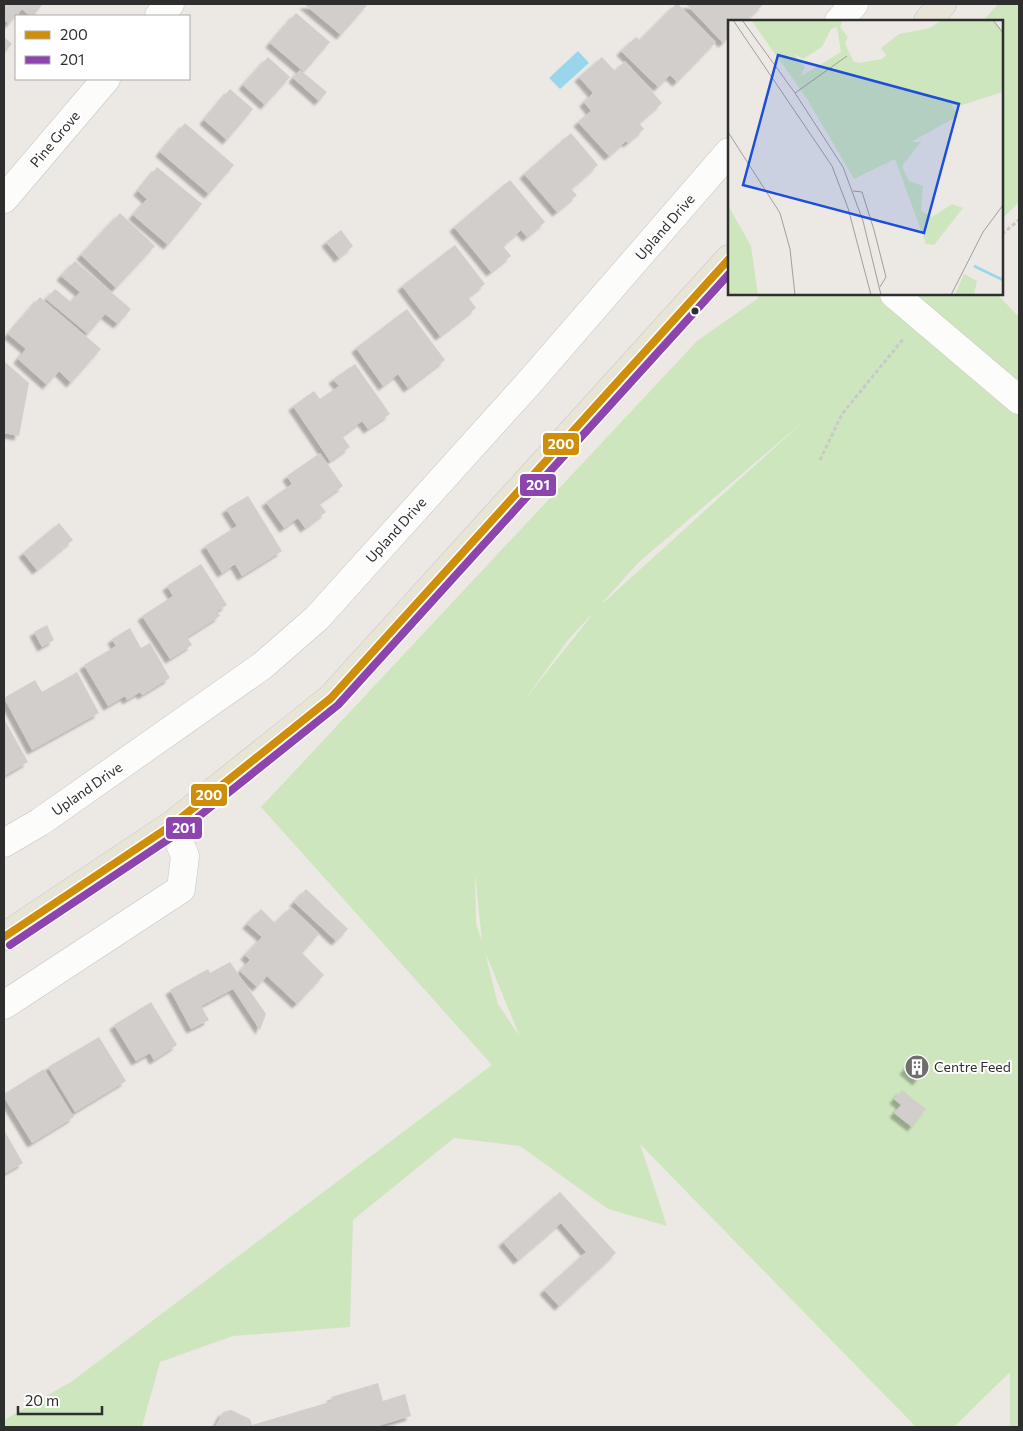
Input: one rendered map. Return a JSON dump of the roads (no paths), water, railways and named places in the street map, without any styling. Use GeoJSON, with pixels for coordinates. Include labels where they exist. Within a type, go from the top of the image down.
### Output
{"type":"FeatureCollection","features":[{"type":"Feature","properties":{"kind":"main road"},"geometry":{"type":"LineString","coordinates":[[929,20],[942,4]]}},
{"type":"Feature","properties":{"kind":"main road"},"geometry":{"type":"LineString","coordinates":[[4,937],[172,825],[331,698],[728,260]]}},
{"type":"Feature","properties":{"kind":"street"},"geometry":{"type":"LineString","coordinates":[[160,15],[170,4]]}},
{"type":"Feature","properties":{"kind":"street"},"geometry":{"type":"LineString","coordinates":[[840,20],[854,4]]}},
{"type":"Feature","properties":{"kind":"street","name":"Pine Grove"},"geometry":{"type":"LineString","coordinates":[[4,199],[105,80]]}},
{"type":"Feature","properties":{"kind":"street","name":"Upland Drive"},"geometry":{"type":"LineString","coordinates":[[4,843],[40,822],[262,666],[317,618],[528,384],[728,153]]}},
{"type":"Feature","properties":{"kind":"street"},"geometry":{"type":"LineString","coordinates":[[895,295],[1019,400]]}},
{"type":"Feature","properties":{"kind":"street"},"geometry":{"type":"LineString","coordinates":[[4,1005],[181,889],[185,856],[172,825]]}},
{"type":"Feature","properties":{"kind":"water"},"geometry":{"type":"Polygon","coordinates":[[[578,51],[589,63],[560,89],[549,78],[578,51]]]}},
{"type":"Feature","properties":{"kind":"place","name":"Centre Feed"},"geometry":{"type":"Point","coordinates":[917,1067]}}]}
